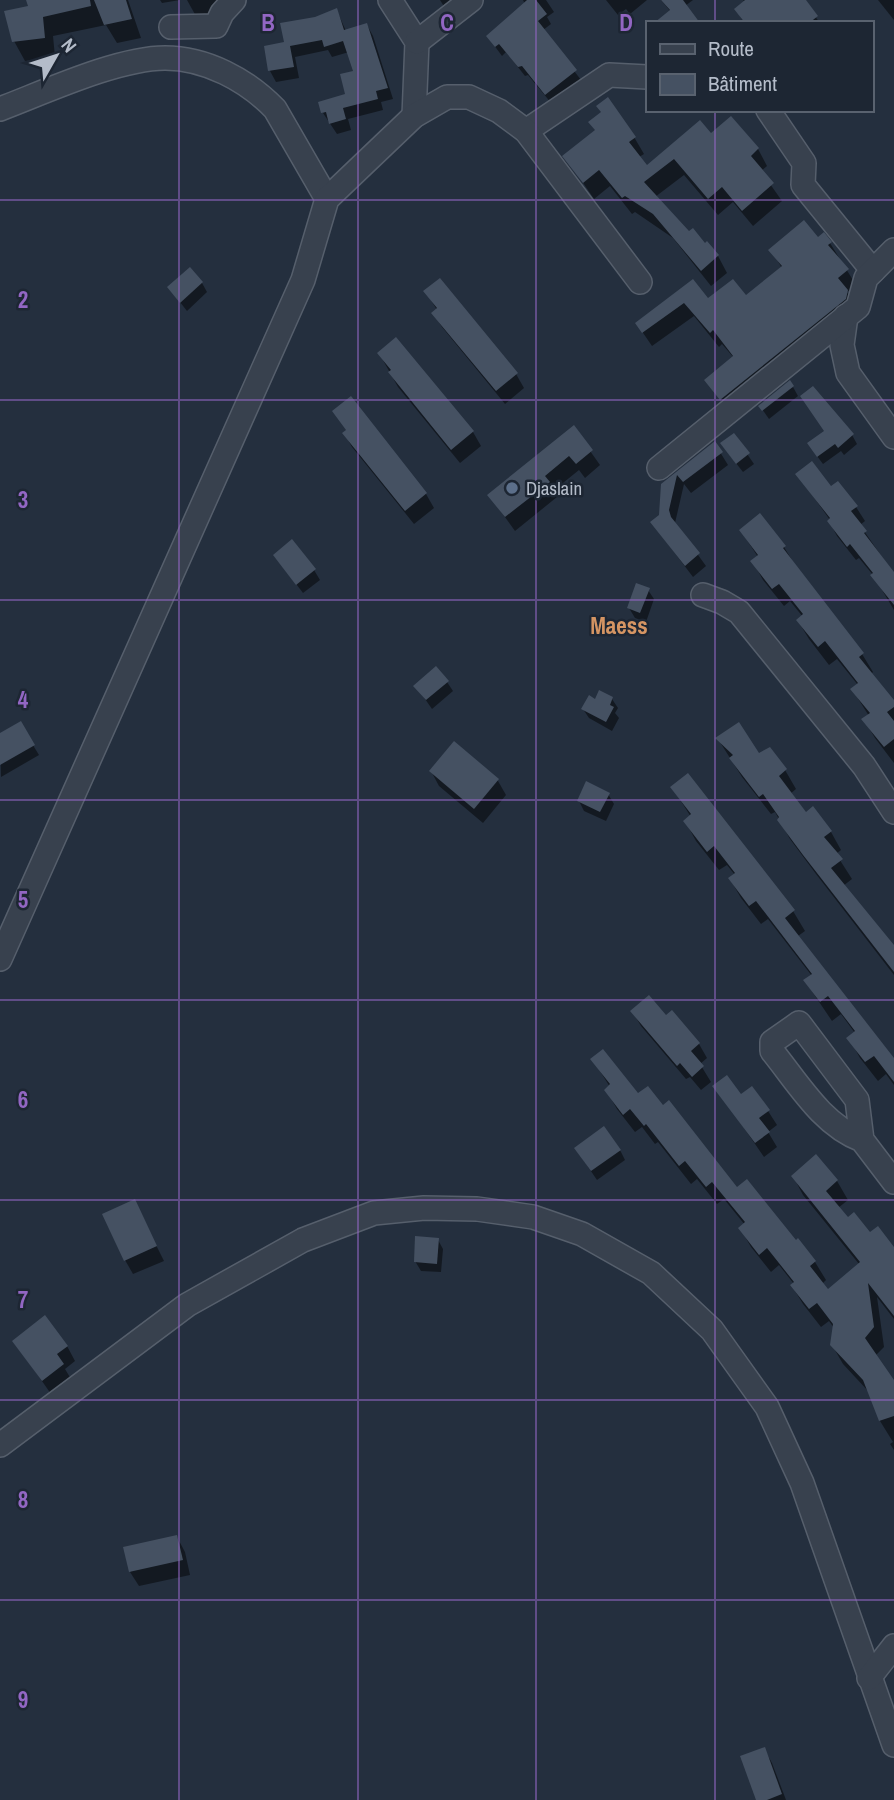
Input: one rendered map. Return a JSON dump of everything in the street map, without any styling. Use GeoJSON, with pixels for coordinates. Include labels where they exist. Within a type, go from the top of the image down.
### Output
{"type":"FeatureCollection","features":[{"type":"Feature","properties":{"kind":"street"},"geometry":{"type":"LineString","coordinates":[[171,26],[216,26],[222,13],[234,0]]}},
{"type":"Feature","properties":{"kind":"street"},"geometry":{"type":"LineString","coordinates":[[390,0],[417,42],[414,116]]}},
{"type":"Feature","properties":{"kind":"street"},"geometry":{"type":"LineString","coordinates":[[417,42],[471,0]]}},
{"type":"Feature","properties":{"kind":"street"},"geometry":{"type":"LineString","coordinates":[[0,109],[135,62],[165,58],[206,65],[238,79],[275,109],[327,199]]}},
{"type":"Feature","properties":{"kind":"street"},"geometry":{"type":"LineString","coordinates":[[526,131],[609,75],[646,77]]}},
{"type":"Feature","properties":{"kind":"street"},"geometry":{"type":"LineString","coordinates":[[0,959],[303,280],[327,199],[414,116],[447,97],[469,97],[499,111],[526,131],[640,282]]}},
{"type":"Feature","properties":{"kind":"street"},"geometry":{"type":"LineString","coordinates":[[769,112],[804,163],[803,185],[873,271]]}},
{"type":"Feature","properties":{"kind":"street"},"geometry":{"type":"LineString","coordinates":[[659,468],[858,307],[866,278],[894,250]]}},
{"type":"Feature","properties":{"kind":"street"},"geometry":{"type":"LineString","coordinates":[[846,316],[842,345],[848,373],[894,437]]}},
{"type":"Feature","properties":{"kind":"street"},"geometry":{"type":"LineString","coordinates":[[703,595],[739,612],[864,766],[894,811]]}},
{"type":"Feature","properties":{"kind":"street"},"geometry":{"type":"LineString","coordinates":[[862,1140],[844,1133],[824,1115],[772,1051],[772,1042],[783,1032],[799,1023],[819,1047],[857,1100],[862,1140],[894,1182]]}},
{"type":"Feature","properties":{"kind":"street"},"geometry":{"type":"LineString","coordinates":[[0,1445],[187,1305],[303,1240],[374,1213],[425,1208],[477,1209],[533,1217],[582,1234],[651,1273],[712,1330],[767,1407],[797,1472],[894,1745]]}},
{"type":"Feature","properties":{"kind":"street"},"geometry":{"type":"LineString","coordinates":[[0,1424],[27,1424]]}},
{"type":"Feature","properties":{"kind":"street"},"geometry":{"type":"LineString","coordinates":[[869,1678],[894,1646]]}},
{"type":"Feature","properties":{"kind":"building"},"geometry":{"type":"Polygon","coordinates":[[[26,0],[90,0],[91,6],[43,17],[45,38],[12,42],[4,11],[28,6],[26,0]]]}},
{"type":"Feature","properties":{"kind":"building"},"geometry":{"type":"Polygon","coordinates":[[[94,0],[126,0],[132,19],[104,25],[94,0]]]}},
{"type":"Feature","properties":{"kind":"building"},"geometry":{"type":"Polygon","coordinates":[[[527,0],[536,0],[547,14],[538,21],[577,70],[545,95],[522,66],[518,67],[499,44],[495,47],[486,36],[527,0]]]}},
{"type":"Feature","properties":{"kind":"building"},"geometry":{"type":"Polygon","coordinates":[[[661,0],[683,0],[699,21],[656,21],[670,10],[661,0]]]}},
{"type":"Feature","properties":{"kind":"building"},"geometry":{"type":"Polygon","coordinates":[[[745,0],[806,0],[818,16],[812,21],[743,21],[734,9],[745,0]]]}},
{"type":"Feature","properties":{"kind":"building"},"geometry":{"type":"Polygon","coordinates":[[[337,8],[344,30],[367,23],[388,88],[376,91],[378,99],[343,108],[346,119],[329,124],[326,112],[321,113],[318,102],[345,94],[340,74],[353,71],[343,41],[324,47],[322,40],[290,46],[294,67],[268,71],[264,46],[284,42],[280,23],[315,17],[337,8]]]}},
{"type":"Feature","properties":{"kind":"building"},"geometry":{"type":"Polygon","coordinates":[[[608,97],[636,137],[629,142],[647,165],[700,120],[711,133],[731,116],[759,148],[751,156],[774,183],[742,211],[722,187],[708,199],[674,159],[644,182],[689,231],[693,228],[719,255],[701,271],[653,214],[625,196],[622,198],[599,170],[583,183],[562,156],[595,130],[588,122],[601,112],[596,106],[608,97]]]}},
{"type":"Feature","properties":{"kind":"building"},"geometry":{"type":"Polygon","coordinates":[[[804,220],[818,237],[824,232],[832,242],[828,245],[849,269],[838,278],[848,290],[846,299],[720,400],[704,380],[733,356],[713,330],[710,333],[684,303],[642,333],[635,323],[693,279],[708,298],[733,279],[746,295],[782,266],[768,250],[804,220]]]}},
{"type":"Feature","properties":{"kind":"building"},"geometry":{"type":"Polygon","coordinates":[[[190,267],[203,282],[180,303],[167,287],[190,267]]]}},
{"type":"Feature","properties":{"kind":"building"},"geometry":{"type":"Polygon","coordinates":[[[440,278],[518,373],[496,391],[431,313],[437,308],[423,291],[440,278]]]}},
{"type":"Feature","properties":{"kind":"building"},"geometry":{"type":"Polygon","coordinates":[[[396,337],[474,431],[451,450],[388,372],[391,370],[377,353],[396,337]]]}},
{"type":"Feature","properties":{"kind":"building"},"geometry":{"type":"Polygon","coordinates":[[[790,380],[794,386],[762,411],[758,406],[790,380]]]}},
{"type":"Feature","properties":{"kind":"building"},"geometry":{"type":"Polygon","coordinates":[[[813,386],[854,434],[838,448],[835,444],[817,457],[807,443],[824,431],[800,396],[813,386]]]}},
{"type":"Feature","properties":{"kind":"building"},"geometry":{"type":"Polygon","coordinates":[[[351,396],[427,493],[405,511],[342,433],[346,430],[332,411],[351,396]]]}},
{"type":"Feature","properties":{"kind":"building"},"geometry":{"type":"Polygon","coordinates":[[[574,425],[593,450],[576,464],[569,456],[545,476],[550,482],[505,517],[487,495],[574,425]]]}},
{"type":"Feature","properties":{"kind":"building"},"geometry":{"type":"Polygon","coordinates":[[[734,433],[750,453],[736,464],[720,443],[734,433]]]}},
{"type":"Feature","properties":{"kind":"building"},"geometry":{"type":"Polygon","coordinates":[[[715,441],[723,452],[683,482],[677,475],[669,510],[671,517],[700,553],[685,566],[650,522],[659,515],[661,484],[715,441]]]}},
{"type":"Feature","properties":{"kind":"building"},"geometry":{"type":"Polygon","coordinates":[[[812,461],[831,486],[838,481],[858,506],[851,511],[894,572],[894,605],[850,544],[847,547],[827,521],[830,518],[795,474],[812,461]]]}},
{"type":"Feature","properties":{"kind":"building"},"geometry":{"type":"Polygon","coordinates":[[[760,513],[786,546],[783,548],[864,653],[859,657],[894,700],[894,707],[887,712],[894,721],[894,739],[884,747],[861,719],[870,713],[850,689],[858,683],[825,641],[818,647],[796,620],[803,614],[779,584],[772,589],[750,561],[758,555],[739,530],[760,513]]]}},
{"type":"Feature","properties":{"kind":"building"},"geometry":{"type":"Polygon","coordinates":[[[292,539],[316,569],[296,585],[273,555],[292,539]]]}},
{"type":"Feature","properties":{"kind":"building"},"geometry":{"type":"Polygon","coordinates":[[[636,583],[650,588],[640,613],[627,608],[636,583]]]}},
{"type":"Feature","properties":{"kind":"building"},"geometry":{"type":"Polygon","coordinates":[[[436,666],[449,681],[426,700],[413,686],[436,666]]]}},
{"type":"Feature","properties":{"kind":"building"},"geometry":{"type":"Polygon","coordinates":[[[599,690],[613,697],[610,705],[614,707],[606,722],[581,709],[589,695],[595,699],[599,690]]]}},
{"type":"Feature","properties":{"kind":"building"},"geometry":{"type":"Polygon","coordinates":[[[21,721],[35,745],[0,765],[0,733],[21,721]]]}},
{"type":"Feature","properties":{"kind":"building"},"geometry":{"type":"Polygon","coordinates":[[[739,722],[759,753],[770,747],[787,769],[779,776],[806,812],[813,806],[832,831],[824,837],[843,859],[831,868],[894,945],[894,972],[777,820],[779,817],[763,794],[759,797],[729,758],[733,755],[715,738],[739,722]]]}},
{"type":"Feature","properties":{"kind":"building"},"geometry":{"type":"Polygon","coordinates":[[[454,741],[499,779],[474,809],[429,771],[454,741]]]}},
{"type":"Feature","properties":{"kind":"building"},"geometry":{"type":"Polygon","coordinates":[[[688,773],[795,910],[785,918],[894,1058],[894,1082],[874,1056],[865,1062],[846,1038],[855,1031],[828,996],[820,1002],[803,980],[812,974],[756,901],[749,906],[728,878],[735,873],[714,846],[707,852],[683,821],[691,814],[670,787],[688,773]]]}},
{"type":"Feature","properties":{"kind":"building"},"geometry":{"type":"Polygon","coordinates":[[[586,781],[610,793],[600,812],[577,801],[586,781]]]}},
{"type":"Feature","properties":{"kind":"building"},"geometry":{"type":"Polygon","coordinates":[[[649,995],[666,1015],[672,1010],[700,1043],[691,1051],[704,1066],[692,1077],[680,1063],[677,1066],[630,1011],[649,995]]]}},
{"type":"Feature","properties":{"kind":"building"},"geometry":{"type":"Polygon","coordinates":[[[603,1049],[638,1093],[648,1086],[663,1105],[669,1100],[737,1187],[747,1179],[816,1261],[810,1266],[828,1289],[860,1262],[791,1176],[816,1154],[838,1180],[826,1191],[848,1217],[854,1212],[870,1232],[878,1226],[894,1247],[894,1316],[868,1283],[874,1327],[865,1338],[894,1380],[894,1416],[879,1421],[863,1380],[830,1345],[833,1324],[817,1303],[809,1309],[790,1285],[794,1282],[767,1248],[759,1255],[738,1228],[745,1222],[712,1182],[706,1187],[685,1161],[679,1166],[646,1124],[644,1126],[630,1109],[623,1115],[604,1090],[610,1084],[590,1059],[603,1049]]]}},
{"type":"Feature","properties":{"kind":"building"},"geometry":{"type":"Polygon","coordinates":[[[727,1075],[741,1094],[752,1086],[770,1110],[759,1118],[770,1132],[755,1143],[712,1086],[727,1075]]]}},
{"type":"Feature","properties":{"kind":"building"},"geometry":{"type":"Polygon","coordinates":[[[604,1126],[621,1150],[591,1171],[574,1148],[604,1126]]]}},
{"type":"Feature","properties":{"kind":"building"},"geometry":{"type":"Polygon","coordinates":[[[135,1199],[157,1246],[124,1261],[102,1214],[135,1199]]]}},
{"type":"Feature","properties":{"kind":"building"},"geometry":{"type":"Polygon","coordinates":[[[415,1236],[439,1238],[437,1264],[414,1262],[415,1236]]]}},
{"type":"Feature","properties":{"kind":"building"},"geometry":{"type":"Polygon","coordinates":[[[45,1315],[68,1346],[57,1354],[64,1364],[42,1381],[12,1341],[45,1315]]]}},
{"type":"Feature","properties":{"kind":"building"},"geometry":{"type":"Polygon","coordinates":[[[177,1535],[183,1560],[129,1572],[123,1547],[177,1535]]]}},
{"type":"Feature","properties":{"kind":"building"},"geometry":{"type":"Polygon","coordinates":[[[765,1747],[782,1794],[767,1800],[756,1800],[740,1756],[765,1747]]]}},
{"type":"Feature","properties":{"kind":"place","name":"Djaslain"},"geometry":{"type":"Point","coordinates":[512,488]}},
{"type":"Feature","properties":{"kind":"district","name":"Maess"},"geometry":{"type":"Point","coordinates":[619,625]}}]}
